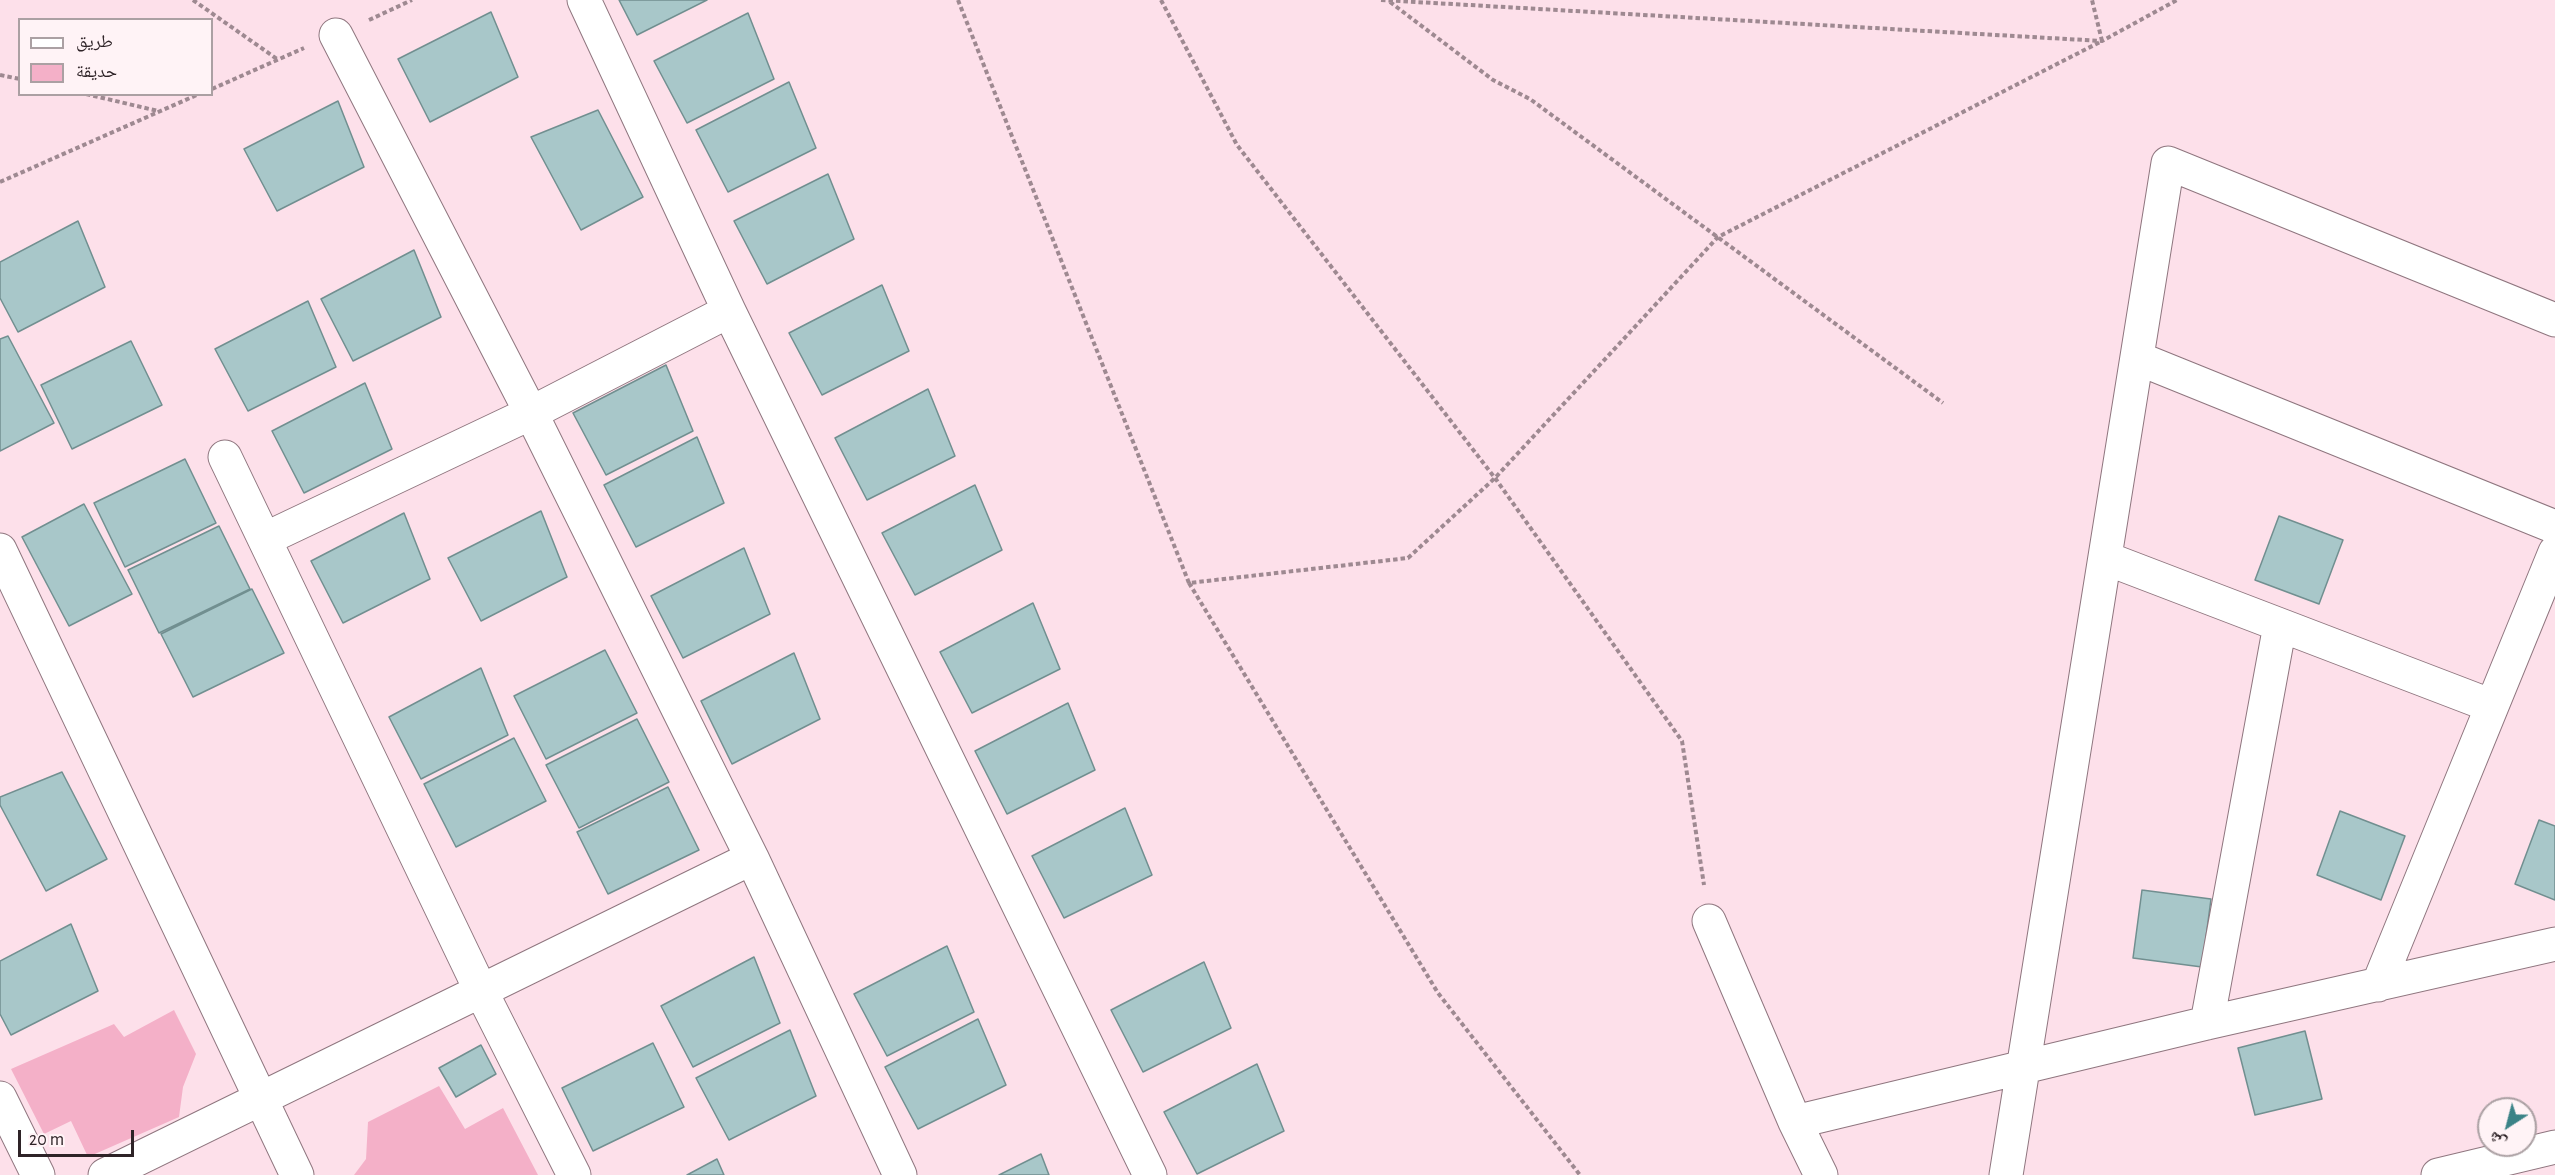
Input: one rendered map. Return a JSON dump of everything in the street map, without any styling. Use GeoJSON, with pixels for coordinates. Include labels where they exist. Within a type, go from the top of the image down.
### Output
{"type":"FeatureCollection","features":[{"type":"Feature","properties":{"kind":"street"},"geometry":{"type":"LineString","coordinates":[[584,0],[729,311],[1150,1175]]}},
{"type":"Feature","properties":{"kind":"street"},"geometry":{"type":"LineString","coordinates":[[336,35],[531,413],[752,858],[900,1175]]}},
{"type":"Feature","properties":{"kind":"street"},"geometry":{"type":"LineString","coordinates":[[2006,1175],[2168,163],[2555,320]]}},
{"type":"Feature","properties":{"kind":"street"},"geometry":{"type":"LineString","coordinates":[[265,539],[531,413],[729,311]]}},
{"type":"Feature","properties":{"kind":"street"},"geometry":{"type":"LineString","coordinates":[[2137,358],[2555,527]]}},
{"type":"Feature","properties":{"kind":"street"},"geometry":{"type":"LineString","coordinates":[[225,457],[481,991],[574,1175]]}},
{"type":"Feature","properties":{"kind":"street"},"geometry":{"type":"LineString","coordinates":[[0,550],[297,1175]]}},
{"type":"Feature","properties":{"kind":"street"},"geometry":{"type":"LineString","coordinates":[[2378,985],[2555,552]]}},
{"type":"Feature","properties":{"kind":"street"},"geometry":{"type":"LineString","coordinates":[[2105,558],[2492,706]]}},
{"type":"Feature","properties":{"kind":"street"},"geometry":{"type":"LineString","coordinates":[[2208,1023],[2280,625]]}},
{"type":"Feature","properties":{"kind":"street"},"geometry":{"type":"LineString","coordinates":[[105,1175],[752,858]]}},
{"type":"Feature","properties":{"kind":"street"},"geometry":{"type":"LineString","coordinates":[[1710,921],[1795,1122],[1821,1175]]}},
{"type":"Feature","properties":{"kind":"street"},"geometry":{"type":"LineString","coordinates":[[1795,1122],[2208,1023],[2555,944]]}},
{"type":"Feature","properties":{"kind":"street"},"geometry":{"type":"LineString","coordinates":[[0,1098],[38,1175]]}},
{"type":"Feature","properties":{"kind":"street"},"geometry":{"type":"LineString","coordinates":[[2438,1175],[2555,1147]]}},
{"type":"Feature","properties":{"kind":"path"},"geometry":{"type":"LineString","coordinates":[[193,0],[278,60]]}},
{"type":"Feature","properties":{"kind":"path"},"geometry":{"type":"LineString","coordinates":[[958,0],[1189,583],[1438,993],[1580,1175]]}},
{"type":"Feature","properties":{"kind":"path"},"geometry":{"type":"LineString","coordinates":[[1161,0],[1237,145],[1495,478],[1682,741],[1710,921]]}},
{"type":"Feature","properties":{"kind":"path"},"geometry":{"type":"LineString","coordinates":[[1381,0],[2102,41]]}},
{"type":"Feature","properties":{"kind":"path"},"geometry":{"type":"LineString","coordinates":[[2092,0],[2102,41]]}},
{"type":"Feature","properties":{"kind":"path"},"geometry":{"type":"LineString","coordinates":[[1189,583],[1408,558],[1495,478],[1718,237],[2102,41],[2177,0]]}},
{"type":"Feature","properties":{"kind":"path"},"geometry":{"type":"LineString","coordinates":[[1388,1],[1493,80],[1530,99],[1943,403]]}},
{"type":"Feature","properties":{"kind":"path"},"geometry":{"type":"LineString","coordinates":[[0,75],[18,79]]}},
{"type":"Feature","properties":{"kind":"path"},"geometry":{"type":"LineString","coordinates":[[94,96],[160,112]]}},
{"type":"Feature","properties":{"kind":"path"},"geometry":{"type":"LineString","coordinates":[[0,182],[195,96]]}},
{"type":"Feature","properties":{"kind":"green space"},"geometry":{"type":"Polygon","coordinates":[[[174,1010],[196,1054],[183,1087],[179,1117],[88,1157],[71,1121],[44,1134],[11,1069],[114,1024],[124,1037],[174,1010]]]}},
{"type":"Feature","properties":{"kind":"green space"},"geometry":{"type":"Polygon","coordinates":[[[439,1086],[465,1129],[503,1108],[538,1175],[354,1175],[366,1159],[368,1122],[439,1086]]]}},
{"type":"Feature","properties":{"kind":"building"},"geometry":{"type":"Polygon","coordinates":[[[619,0],[707,0],[637,35],[619,0]]]}},
{"type":"Feature","properties":{"kind":"building"},"geometry":{"type":"Polygon","coordinates":[[[491,12],[518,77],[430,122],[398,59],[491,12]]]}},
{"type":"Feature","properties":{"kind":"building"},"geometry":{"type":"Polygon","coordinates":[[[748,13],[774,79],[687,123],[654,61],[748,13]]]}},
{"type":"Feature","properties":{"kind":"building"},"geometry":{"type":"Polygon","coordinates":[[[789,82],[816,148],[728,192],[696,130],[789,82]]]}},
{"type":"Feature","properties":{"kind":"building"},"geometry":{"type":"Polygon","coordinates":[[[338,101],[364,167],[277,211],[244,149],[338,101]]]}},
{"type":"Feature","properties":{"kind":"building"},"geometry":{"type":"Polygon","coordinates":[[[598,110],[643,197],[581,230],[531,137],[598,110]]]}},
{"type":"Feature","properties":{"kind":"building"},"geometry":{"type":"Polygon","coordinates":[[[828,174],[854,239],[767,284],[734,221],[828,174]]]}},
{"type":"Feature","properties":{"kind":"building"},"geometry":{"type":"Polygon","coordinates":[[[78,221],[105,287],[18,332],[0,298],[0,262],[78,221]]]}},
{"type":"Feature","properties":{"kind":"building"},"geometry":{"type":"Polygon","coordinates":[[[414,250],[441,317],[353,361],[321,299],[414,250]]]}},
{"type":"Feature","properties":{"kind":"building"},"geometry":{"type":"Polygon","coordinates":[[[882,285],[909,351],[822,395],[789,333],[882,285]]]}},
{"type":"Feature","properties":{"kind":"building"},"geometry":{"type":"Polygon","coordinates":[[[308,301],[336,367],[248,411],[215,349],[308,301]]]}},
{"type":"Feature","properties":{"kind":"building"},"geometry":{"type":"Polygon","coordinates":[[[8,336],[54,423],[0,451],[0,339],[8,336]]]}},
{"type":"Feature","properties":{"kind":"building"},"geometry":{"type":"Polygon","coordinates":[[[131,341],[162,405],[72,449],[41,385],[131,341]]]}},
{"type":"Feature","properties":{"kind":"building"},"geometry":{"type":"Polygon","coordinates":[[[666,365],[693,431],[606,475],[573,413],[666,365]]]}},
{"type":"Feature","properties":{"kind":"building"},"geometry":{"type":"Polygon","coordinates":[[[365,383],[392,449],[304,493],[272,431],[365,383]]]}},
{"type":"Feature","properties":{"kind":"building"},"geometry":{"type":"Polygon","coordinates":[[[928,389],[955,456],[867,500],[835,438],[928,389]]]}},
{"type":"Feature","properties":{"kind":"building"},"geometry":{"type":"Polygon","coordinates":[[[697,437],[724,503],[636,547],[604,485],[697,437]]]}},
{"type":"Feature","properties":{"kind":"building"},"geometry":{"type":"Polygon","coordinates":[[[185,459],[216,523],[125,567],[94,503],[185,459]]]}},
{"type":"Feature","properties":{"kind":"building"},"geometry":{"type":"Polygon","coordinates":[[[975,485],[1002,550],[915,595],[882,533],[975,485]]]}},
{"type":"Feature","properties":{"kind":"building"},"geometry":{"type":"Polygon","coordinates":[[[84,504],[132,594],[69,626],[22,537],[84,504]]]}},
{"type":"Feature","properties":{"kind":"building"},"geometry":{"type":"Polygon","coordinates":[[[541,511],[567,577],[481,621],[448,558],[541,511]]]}},
{"type":"Feature","properties":{"kind":"building"},"geometry":{"type":"Polygon","coordinates":[[[404,513],[430,579],[343,623],[311,561],[404,513]]]}},
{"type":"Feature","properties":{"kind":"building"},"geometry":{"type":"Polygon","coordinates":[[[2279,516],[2343,540],[2319,604],[2255,580],[2279,516]]]}},
{"type":"Feature","properties":{"kind":"building"},"geometry":{"type":"Polygon","coordinates":[[[219,526],[250,589],[159,633],[128,570],[219,526]]]}},
{"type":"Feature","properties":{"kind":"building"},"geometry":{"type":"Polygon","coordinates":[[[744,548],[770,614],[683,658],[651,596],[744,548]]]}},
{"type":"Feature","properties":{"kind":"building"},"geometry":{"type":"Polygon","coordinates":[[[252,589],[284,653],[193,697],[161,634],[252,589]]]}},
{"type":"Feature","properties":{"kind":"building"},"geometry":{"type":"Polygon","coordinates":[[[1033,603],[1060,669],[972,713],[940,652],[1033,603]]]}},
{"type":"Feature","properties":{"kind":"building"},"geometry":{"type":"Polygon","coordinates":[[[605,650],[637,713],[546,759],[514,696],[605,650]]]}},
{"type":"Feature","properties":{"kind":"building"},"geometry":{"type":"Polygon","coordinates":[[[794,653],[820,719],[732,764],[701,701],[794,653]]]}},
{"type":"Feature","properties":{"kind":"building"},"geometry":{"type":"Polygon","coordinates":[[[481,668],[508,735],[421,779],[389,717],[481,668]]]}},
{"type":"Feature","properties":{"kind":"building"},"geometry":{"type":"Polygon","coordinates":[[[1068,703],[1095,770],[1007,814],[975,751],[1068,703]]]}},
{"type":"Feature","properties":{"kind":"building"},"geometry":{"type":"Polygon","coordinates":[[[637,719],[669,782],[579,828],[546,765],[637,719]]]}},
{"type":"Feature","properties":{"kind":"building"},"geometry":{"type":"Polygon","coordinates":[[[514,738],[546,801],[456,847],[424,784],[514,738]]]}},
{"type":"Feature","properties":{"kind":"building"},"geometry":{"type":"Polygon","coordinates":[[[62,772],[107,859],[46,891],[0,805],[0,797],[62,772]]]}},
{"type":"Feature","properties":{"kind":"building"},"geometry":{"type":"Polygon","coordinates":[[[668,787],[699,850],[608,894],[577,832],[668,787]]]}},
{"type":"Feature","properties":{"kind":"building"},"geometry":{"type":"Polygon","coordinates":[[[1125,808],[1152,875],[1064,918],[1032,856],[1125,808]]]}},
{"type":"Feature","properties":{"kind":"building"},"geometry":{"type":"Polygon","coordinates":[[[2340,811],[2405,836],[2381,900],[2317,875],[2340,811]]]}},
{"type":"Feature","properties":{"kind":"building"},"geometry":{"type":"Polygon","coordinates":[[[2539,820],[2555,826],[2555,900],[2515,884],[2539,820]]]}},
{"type":"Feature","properties":{"kind":"building"},"geometry":{"type":"Polygon","coordinates":[[[2142,890],[2211,899],[2202,967],[2133,958],[2142,890]]]}},
{"type":"Feature","properties":{"kind":"building"},"geometry":{"type":"Polygon","coordinates":[[[71,924],[98,991],[11,1035],[0,1014],[0,961],[71,924]]]}},
{"type":"Feature","properties":{"kind":"building"},"geometry":{"type":"Polygon","coordinates":[[[947,946],[974,1012],[887,1056],[854,994],[947,946]]]}},
{"type":"Feature","properties":{"kind":"building"},"geometry":{"type":"Polygon","coordinates":[[[754,957],[780,1023],[693,1067],[661,1006],[754,957]]]}},
{"type":"Feature","properties":{"kind":"building"},"geometry":{"type":"Polygon","coordinates":[[[1204,962],[1231,1028],[1143,1072],[1111,1010],[1204,962]]]}},
{"type":"Feature","properties":{"kind":"building"},"geometry":{"type":"Polygon","coordinates":[[[978,1019],[1006,1085],[918,1129],[885,1067],[978,1019]]]}},
{"type":"Feature","properties":{"kind":"building"},"geometry":{"type":"Polygon","coordinates":[[[790,1030],[816,1096],[729,1140],[696,1078],[790,1030]]]}},
{"type":"Feature","properties":{"kind":"building"},"geometry":{"type":"Polygon","coordinates":[[[2305,1031],[2322,1099],[2255,1115],[2238,1048],[2305,1031]]]}},
{"type":"Feature","properties":{"kind":"building"},"geometry":{"type":"Polygon","coordinates":[[[653,1043],[684,1107],[593,1151],[562,1088],[653,1043]]]}},
{"type":"Feature","properties":{"kind":"building"},"geometry":{"type":"Polygon","coordinates":[[[481,1045],[496,1074],[456,1097],[439,1068],[481,1045]]]}},
{"type":"Feature","properties":{"kind":"building"},"geometry":{"type":"Polygon","coordinates":[[[1257,1064],[1284,1131],[1197,1174],[1164,1112],[1257,1064]]]}},
{"type":"Feature","properties":{"kind":"building"},"geometry":{"type":"Polygon","coordinates":[[[1041,1154],[1049,1175],[999,1175],[1041,1154]]]}},
{"type":"Feature","properties":{"kind":"building"},"geometry":{"type":"Polygon","coordinates":[[[717,1159],[724,1175],[687,1175],[717,1159]]]}}]}
